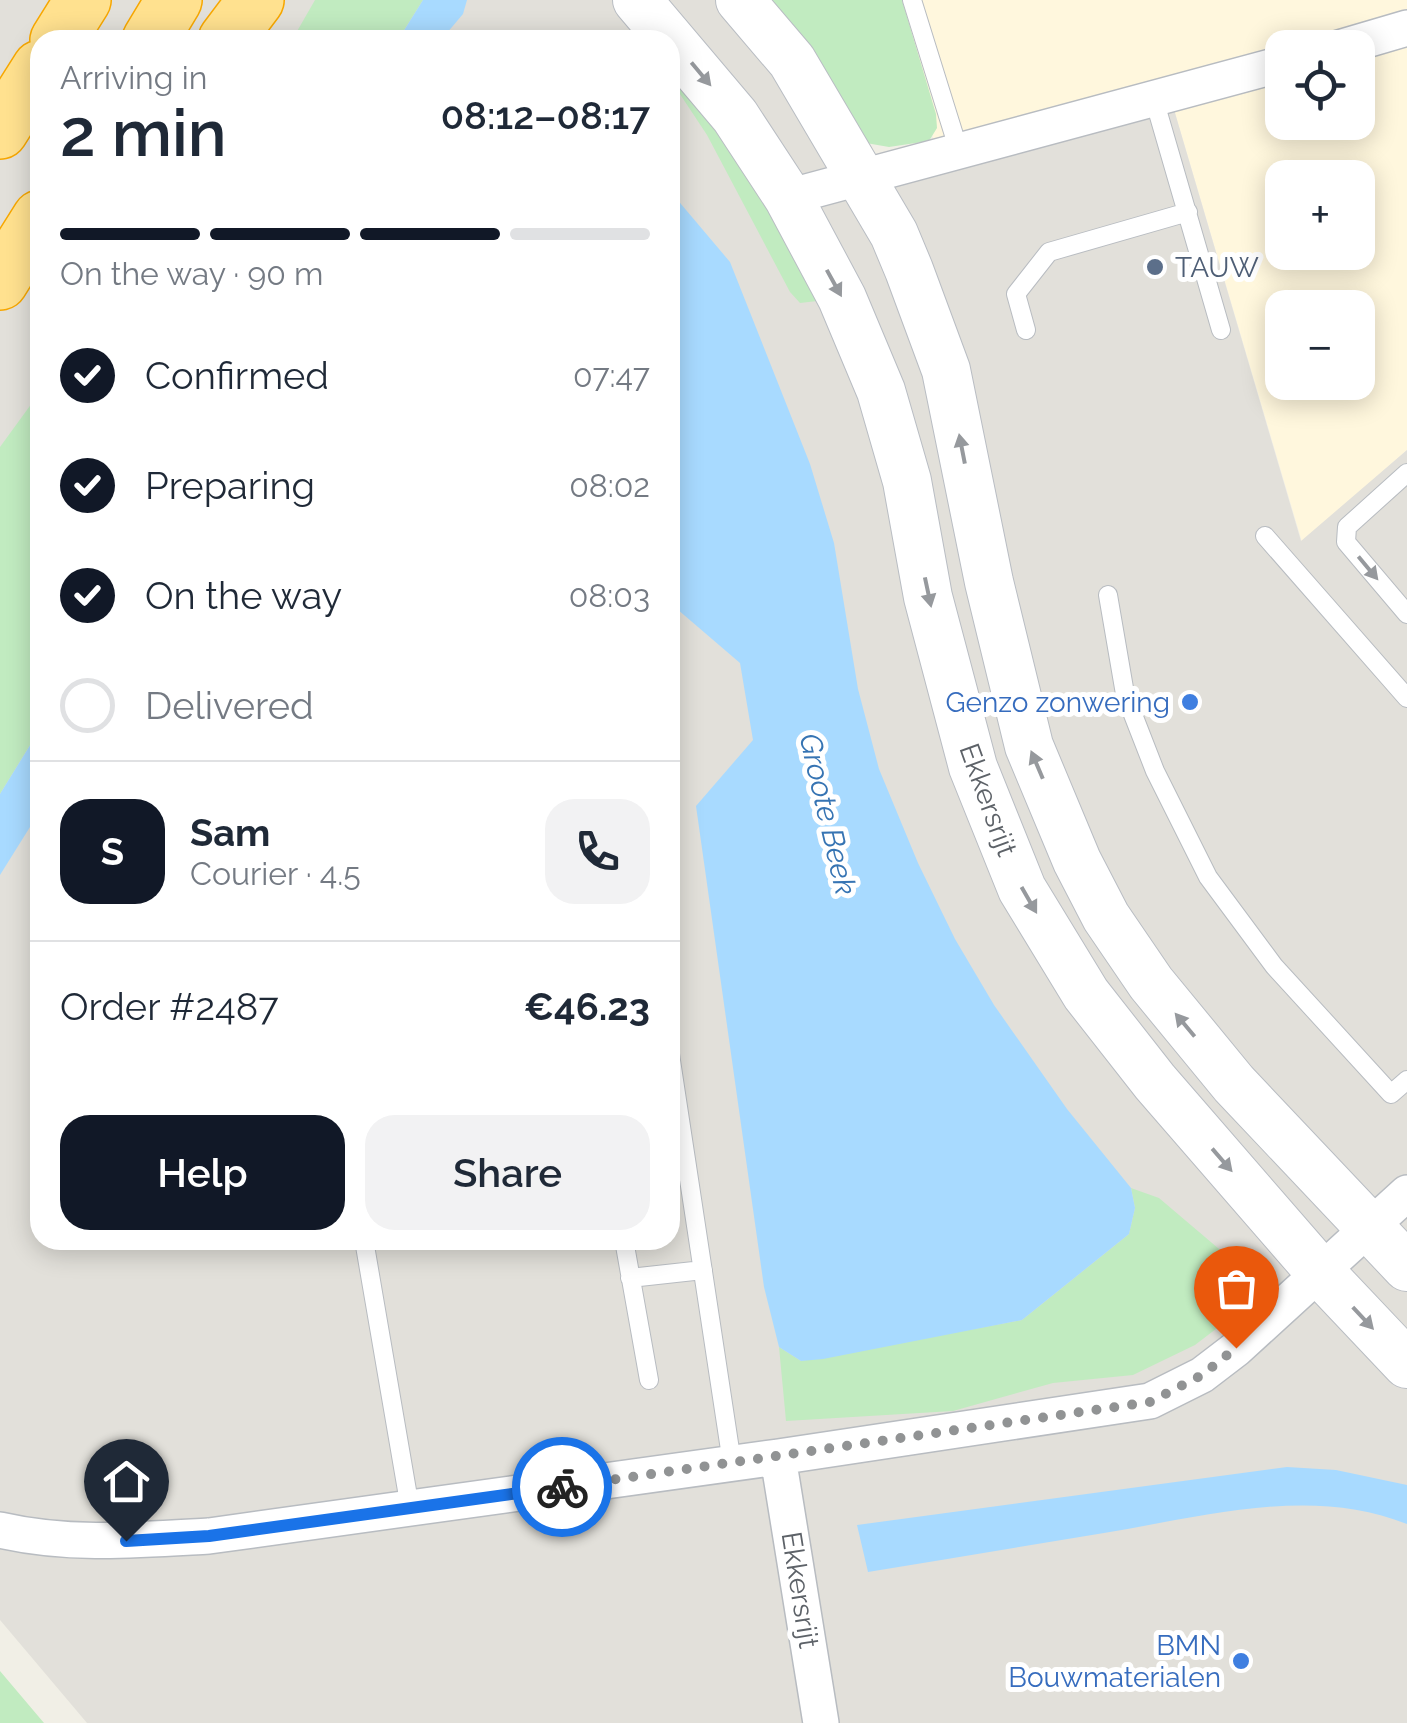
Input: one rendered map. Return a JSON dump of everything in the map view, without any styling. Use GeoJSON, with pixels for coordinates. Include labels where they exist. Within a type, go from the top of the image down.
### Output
{"type":"FeatureCollection","features":[{"type":"Feature","properties":{"kind":"highway"},"geometry":{"type":"LineString","coordinates":[[64,30],[83,0]]}},
{"type":"Feature","properties":{"kind":"highway"},"geometry":{"type":"LineString","coordinates":[[156,30],[174,0]]}},
{"type":"Feature","properties":{"kind":"highway"},"geometry":{"type":"LineString","coordinates":[[234,30],[256,0]]}},
{"type":"Feature","properties":{"kind":"highway"},"geometry":{"type":"LineString","coordinates":[[0,132],[30,84]]}},
{"type":"Feature","properties":{"kind":"highway"},"geometry":{"type":"LineString","coordinates":[[0,282],[30,234]]}},
{"type":"Feature","properties":{"kind":"highway"},"geometry":{"type":"LineString","coordinates":[[0,319],[30,289]]}},
{"type":"Feature","properties":{"kind":"main road","name":"Ekkersrijt"},"geometry":{"type":"LineString","coordinates":[[637,0],[663,30]]}},
{"type":"Feature","properties":{"kind":"main road","name":"Ekkersrijt"},"geometry":{"type":"LineString","coordinates":[[740,0],[792,60],[902,252],[946,370],[989,582],[1029,746],[1077,861],[1106,917],[1151,983],[1234,1084],[1407,1267]]}},
{"type":"Feature","properties":{"kind":"main road","name":"Ekkersrijt"},"geometry":{"type":"LineString","coordinates":[[680,50],[736,116],[788,197],[842,298],[881,391],[906,481],[928,597],[972,768],[1022,890],[1086,994],[1154,1082],[1407,1364]]}},
{"type":"Feature","properties":{"kind":"street"},"geometry":{"type":"LineString","coordinates":[[1375,37],[1407,28]]}},
{"type":"Feature","properties":{"kind":"street"},"geometry":{"type":"LineString","coordinates":[[788,197],[1265,69]]}},
{"type":"Feature","properties":{"kind":"street"},"geometry":{"type":"LineString","coordinates":[[0,1530],[40,1539],[126,1541],[209,1536],[1150,1402],[1202,1375],[1236,1348],[1407,1193]]}},
{"type":"Feature","properties":{"kind":"street","name":"Ekkersrijt"},"geometry":{"type":"LineString","coordinates":[[778,1458],[822,1723]]}},
{"type":"Feature","properties":{"kind":"lane"},"geometry":{"type":"LineString","coordinates":[[912,0],[959,152]]}},
{"type":"Feature","properties":{"kind":"lane"},"geometry":{"type":"LineString","coordinates":[[1154,98],[1221,330]]}},
{"type":"Feature","properties":{"kind":"lane"},"geometry":{"type":"LineString","coordinates":[[1026,330],[1016,294],[1049,252],[1188,212]]}},
{"type":"Feature","properties":{"kind":"lane"},"geometry":{"type":"LineString","coordinates":[[1407,473],[1347,527],[1346,542],[1407,614]]}},
{"type":"Feature","properties":{"kind":"lane"},"geometry":{"type":"LineString","coordinates":[[1266,536],[1407,698]]}},
{"type":"Feature","properties":{"kind":"lane"},"geometry":{"type":"LineString","coordinates":[[1108,595],[1124,694],[1156,771],[1208,877],[1274,966],[1391,1094],[1407,1080]]}},
{"type":"Feature","properties":{"kind":"lane"},"geometry":{"type":"LineString","coordinates":[[680,1119],[732,1463]]}},
{"type":"Feature","properties":{"kind":"lane"},"geometry":{"type":"LineString","coordinates":[[366,1250],[410,1508]]}},
{"type":"Feature","properties":{"kind":"lane"},"geometry":{"type":"LineString","coordinates":[[626,1250],[648,1380]]}},
{"type":"Feature","properties":{"kind":"lane"},"geometry":{"type":"LineString","coordinates":[[630,1278],[703,1270]]}},
{"type":"Feature","properties":{"kind":"shaded area"},"geometry":{"type":"Polygon","coordinates":[[[0,0],[752,0],[869,158],[1165,79],[1301,541],[1407,450],[1407,1723],[87,1723],[0,1620],[0,0]]]}},
{"type":"Feature","properties":{"kind":"shaded area"},"geometry":{"type":"Polygon","coordinates":[[[888,0],[1407,0],[1407,450],[1302,542],[1165,79],[935,144],[888,0]]]}},
{"type":"Feature","properties":{"kind":"green space"},"geometry":{"type":"Polygon","coordinates":[[[315,0],[423,0],[404,30],[298,30],[315,0]]]}},
{"type":"Feature","properties":{"kind":"green space"},"geometry":{"type":"Polygon","coordinates":[[[763,0],[902,0],[936,114],[937,128],[929,141],[889,147],[866,143],[763,0]]]}},
{"type":"Feature","properties":{"kind":"green space"},"geometry":{"type":"Polygon","coordinates":[[[680,71],[826,300],[800,303],[790,292],[707,135],[680,94],[680,71]]]}},
{"type":"Feature","properties":{"kind":"green space"},"geometry":{"type":"Polygon","coordinates":[[[30,406],[30,745],[0,794],[0,447],[30,406]]]}},
{"type":"Feature","properties":{"kind":"green space"},"geometry":{"type":"Polygon","coordinates":[[[1131,1188],[1159,1198],[1258,1282],[1242,1309],[1195,1345],[1133,1375],[1053,1383],[953,1411],[786,1421],[779,1347],[801,1361],[1022,1320],[1129,1234],[1135,1208],[1131,1188]]]}},
{"type":"Feature","properties":{"kind":"green space"},"geometry":{"type":"Polygon","coordinates":[[[0,1671],[44,1723],[0,1723],[0,1671]]]}},
{"type":"Feature","properties":{"kind":"water"},"geometry":{"type":"Polygon","coordinates":[[[423,0],[467,0],[463,14],[449,30],[404,30],[423,0]]]}},
{"type":"Feature","properties":{"kind":"water","name":"Groote Beek"},"geometry":{"type":"Polygon","coordinates":[[[680,203],[730,262],[810,464],[834,543],[858,689],[879,769],[918,863],[955,939],[994,1005],[1067,1109],[1131,1188],[1135,1208],[1129,1234],[1022,1320],[823,1359],[801,1361],[779,1347],[764,1287],[696,806],[753,740],[740,663],[680,612],[680,203]]]}},
{"type":"Feature","properties":{"kind":"water"},"geometry":{"type":"Polygon","coordinates":[[[30,745],[30,827],[0,875],[0,794],[30,745]]]}},
{"type":"Feature","properties":{"kind":"water"},"geometry":{"type":"Polygon","coordinates":[[[1287,1467],[1336,1470],[1407,1485],[1407,1524],[1333,1507],[1256,1508],[868,1572],[857,1525],[1287,1467]]]}},
{"type":"Feature","properties":{"kind":"way so far"},"geometry":{"type":"LineString","coordinates":[[562,1487],[1150,1402],[1202,1375],[1236,1348]]}},
{"type":"Feature","properties":{"kind":"place","name":"TAUW"},"geometry":{"type":"Point","coordinates":[1155,267]}},
{"type":"Feature","properties":{"kind":"place","name":"Genzo zonwering"},"geometry":{"type":"Point","coordinates":[1190,702]}},
{"type":"Feature","properties":{"kind":"place","name":"BMN Bouwmaterialen"},"geometry":{"type":"Point","coordinates":[1241,1661]}},
{"type":"Feature","properties":{"kind":"route"},"geometry":{"type":"LineString","coordinates":[[126,1541],[209,1536],[562,1487]]}}]}
